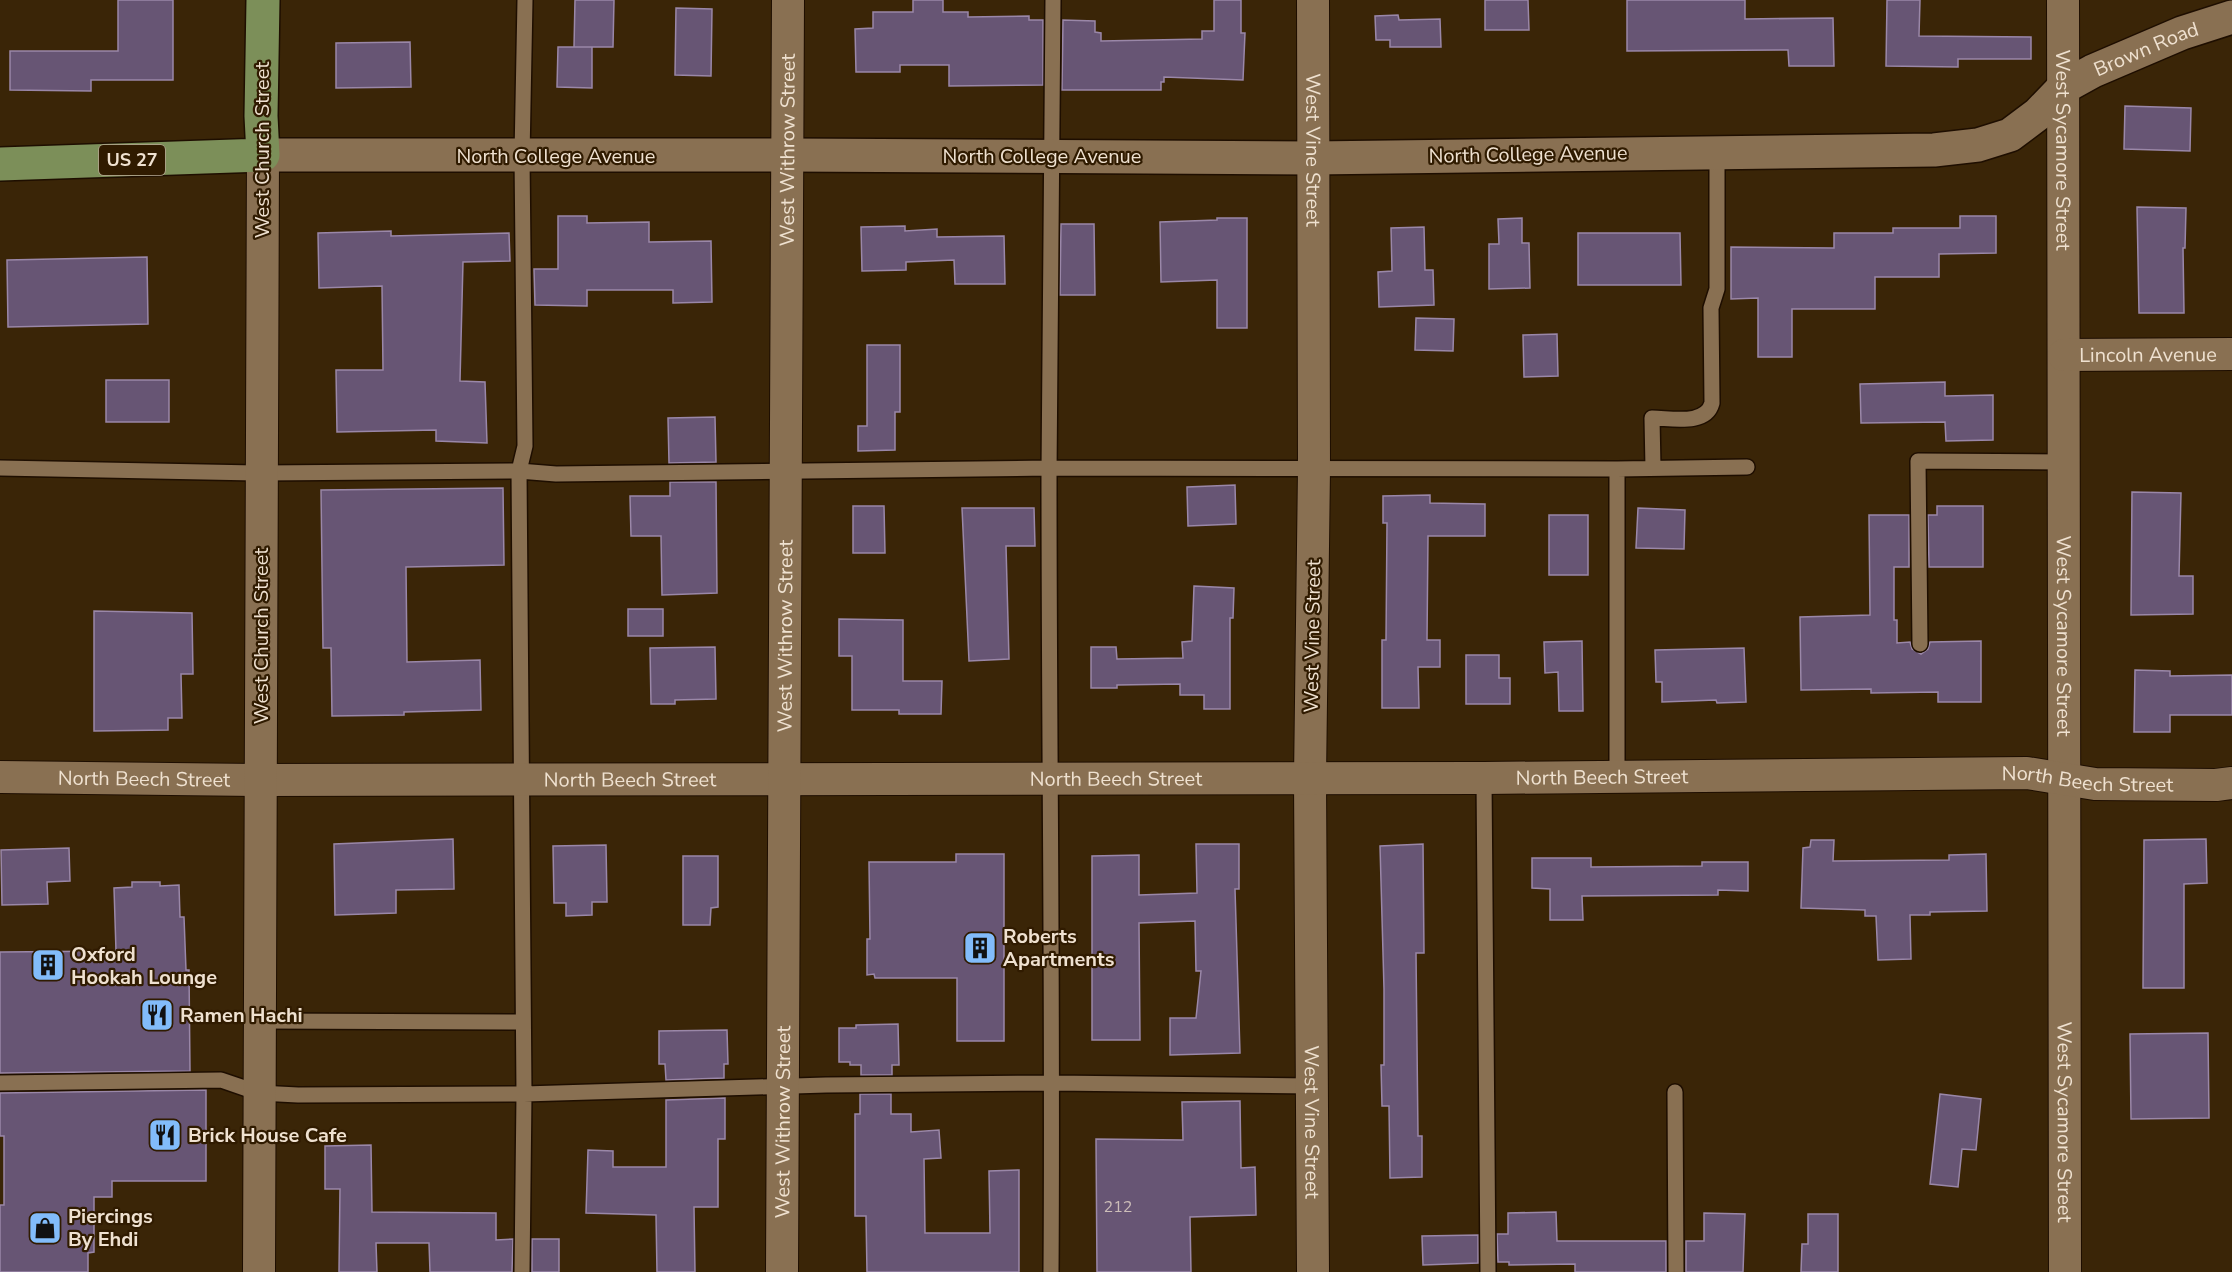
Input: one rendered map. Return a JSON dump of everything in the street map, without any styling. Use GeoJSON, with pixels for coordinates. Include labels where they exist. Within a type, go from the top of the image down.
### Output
{"type":"FeatureCollection","features":[{"type":"Feature","properties":{"kind":"highway","name":"West Church Street"},"geometry":{"type":"LineString","coordinates":[[263,0],[261,116],[263,155]]}},
{"type":"Feature","properties":{"kind":"highway","name":"North College Avenue"},"geometry":{"type":"LineString","coordinates":[[0,164],[263,155]]}},
{"type":"Feature","properties":{"kind":"street","name":"West Withrow Street"},"geometry":{"type":"LineString","coordinates":[[782,1272],[788,0]]}},
{"type":"Feature","properties":{"kind":"street","name":"West Vine Street"},"geometry":{"type":"LineString","coordinates":[[1313,0],[1314,469],[1310,778],[1313,1272]]}},
{"type":"Feature","properties":{"kind":"street","name":"West Sycamore Street"},"geometry":{"type":"LineString","coordinates":[[2063,0],[2065,1272]]}},
{"type":"Feature","properties":{"kind":"street","name":"Brown Road"},"geometry":{"type":"LineString","coordinates":[[2064,87],[2093,71],[2182,33],[2232,17]]}},
{"type":"Feature","properties":{"kind":"street","name":"North College Avenue"},"geometry":{"type":"LineString","coordinates":[[263,155],[1313,158],[1934,150],[1978,145],[2010,135],[2038,114],[2064,87]]}},
{"type":"Feature","properties":{"kind":"street","name":"West Church Street"},"geometry":{"type":"LineString","coordinates":[[259,1272],[263,155]]}},
{"type":"Feature","properties":{"kind":"street","name":"Lincoln Avenue"},"geometry":{"type":"LineString","coordinates":[[2064,355],[2232,354]]}},
{"type":"Feature","properties":{"kind":"street","name":"North Beech Street"},"geometry":{"type":"LineString","coordinates":[[0,777],[260,780],[1484,778],[2027,773],[2095,784],[2216,785],[2232,783]]}},
{"type":"Feature","properties":{"kind":"lane"},"geometry":{"type":"LineString","coordinates":[[522,1272],[524,1094],[519,471],[525,446],[522,156],[525,0]]}},
{"type":"Feature","properties":{"kind":"lane"},"geometry":{"type":"LineString","coordinates":[[1050,1272],[1052,1083],[1049,468],[1053,0]]}},
{"type":"Feature","properties":{"kind":"lane"},"geometry":{"type":"LineString","coordinates":[[1653,468],[1652,418],[1697,418],[1710,411],[1712,403],[1711,308],[1717,289],[1717,151]]}},
{"type":"Feature","properties":{"kind":"lane"},"geometry":{"type":"LineString","coordinates":[[1920,644],[1918,461],[2064,462]]}},
{"type":"Feature","properties":{"kind":"lane"},"geometry":{"type":"LineString","coordinates":[[0,468],[262,473],[519,471],[556,474],[1049,468],[1617,469],[1747,467]]}},
{"type":"Feature","properties":{"kind":"lane"},"geometry":{"type":"LineString","coordinates":[[1617,469],[1617,777]]}},
{"type":"Feature","properties":{"kind":"lane"},"geometry":{"type":"LineString","coordinates":[[1484,778],[1488,1272]]}},
{"type":"Feature","properties":{"kind":"lane"},"geometry":{"type":"LineString","coordinates":[[260,1022],[523,1022]]}},
{"type":"Feature","properties":{"kind":"lane"},"geometry":{"type":"LineString","coordinates":[[0,1083],[221,1080],[259,1093],[298,1095],[524,1094],[784,1085],[1052,1083],[1312,1086]]}},
{"type":"Feature","properties":{"kind":"lane"},"geometry":{"type":"LineString","coordinates":[[1675,1092],[1676,1272]]}},
{"type":"Feature","properties":{"kind":"building"},"geometry":{"type":"Polygon","coordinates":[[[118,0],[173,0],[173,80],[91,80],[91,91],[10,90],[10,51],[118,51],[118,0]]]}},
{"type":"Feature","properties":{"kind":"building"},"geometry":{"type":"Polygon","coordinates":[[[575,0],[614,0],[613,47],[574,47],[575,0]]]}},
{"type":"Feature","properties":{"kind":"building"},"geometry":{"type":"Polygon","coordinates":[[[913,0],[943,0],[943,12],[968,12],[968,17],[1029,16],[1029,20],[1043,20],[1043,85],[949,86],[949,65],[900,65],[900,72],[856,72],[855,29],[873,28],[873,12],[913,12],[913,0]]]}},
{"type":"Feature","properties":{"kind":"building"},"geometry":{"type":"Polygon","coordinates":[[[1214,0],[1241,0],[1241,33],[1245,33],[1243,80],[1164,77],[1161,90],[1062,90],[1063,20],[1095,21],[1095,32],[1101,33],[1101,41],[1202,39],[1202,31],[1214,31],[1214,0]]]}},
{"type":"Feature","properties":{"kind":"building"},"geometry":{"type":"Polygon","coordinates":[[[1485,0],[1528,0],[1529,30],[1485,30],[1485,0]]]}},
{"type":"Feature","properties":{"kind":"building"},"geometry":{"type":"Polygon","coordinates":[[[1627,0],[1745,0],[1745,19],[1833,18],[1834,66],[1789,66],[1788,50],[1627,51],[1627,0]]]}},
{"type":"Feature","properties":{"kind":"building"},"geometry":{"type":"Polygon","coordinates":[[[1887,0],[1920,0],[1919,36],[2031,37],[2031,59],[1958,59],[1958,67],[1886,66],[1887,0]]]}},
{"type":"Feature","properties":{"kind":"building"},"geometry":{"type":"Polygon","coordinates":[[[676,8],[712,9],[711,76],[675,75],[676,8]]]}},
{"type":"Feature","properties":{"kind":"building"},"geometry":{"type":"Polygon","coordinates":[[[1398,15],[1399,20],[1440,19],[1441,47],[1390,47],[1390,40],[1376,40],[1375,16],[1398,15]]]}},
{"type":"Feature","properties":{"kind":"building"},"geometry":{"type":"Polygon","coordinates":[[[410,42],[411,87],[336,88],[336,43],[410,42]]]}},
{"type":"Feature","properties":{"kind":"building"},"geometry":{"type":"Polygon","coordinates":[[[558,47],[592,47],[592,88],[557,87],[558,47]]]}},
{"type":"Feature","properties":{"kind":"building"},"geometry":{"type":"Polygon","coordinates":[[[2125,106],[2191,108],[2190,151],[2124,149],[2125,106]]]}},
{"type":"Feature","properties":{"kind":"building"},"geometry":{"type":"Polygon","coordinates":[[[2137,207],[2186,208],[2185,248],[2183,248],[2184,313],[2139,313],[2137,207]]]}},
{"type":"Feature","properties":{"kind":"building"},"geometry":{"type":"Polygon","coordinates":[[[558,216],[587,216],[587,223],[649,222],[649,242],[711,241],[712,302],[673,303],[673,290],[587,290],[587,306],[535,305],[534,269],[558,269],[558,216]]]}},
{"type":"Feature","properties":{"kind":"building"},"geometry":{"type":"Polygon","coordinates":[[[1960,216],[1996,216],[1996,253],[1939,254],[1939,277],[1875,277],[1875,309],[1792,309],[1792,357],[1758,357],[1758,298],[1731,299],[1731,247],[1834,248],[1834,233],[1893,233],[1893,228],[1960,228],[1960,216]]]}},
{"type":"Feature","properties":{"kind":"building"},"geometry":{"type":"Polygon","coordinates":[[[1217,218],[1247,218],[1247,328],[1217,328],[1217,280],[1161,282],[1160,222],[1217,220],[1217,218]]]}},
{"type":"Feature","properties":{"kind":"building"},"geometry":{"type":"Polygon","coordinates":[[[1522,218],[1522,243],[1529,243],[1530,288],[1489,289],[1489,244],[1499,244],[1498,219],[1522,218]]]}},
{"type":"Feature","properties":{"kind":"building"},"geometry":{"type":"Polygon","coordinates":[[[1061,224],[1094,224],[1095,295],[1060,295],[1061,224]]]}},
{"type":"Feature","properties":{"kind":"building"},"geometry":{"type":"Polygon","coordinates":[[[905,226],[905,231],[937,229],[937,237],[1004,236],[1005,284],[955,284],[954,260],[906,262],[906,270],[862,271],[861,227],[905,226]]]}},
{"type":"Feature","properties":{"kind":"building"},"geometry":{"type":"Polygon","coordinates":[[[1424,227],[1425,270],[1433,270],[1434,305],[1379,307],[1378,272],[1392,271],[1391,228],[1424,227]]]}},
{"type":"Feature","properties":{"kind":"building"},"geometry":{"type":"Polygon","coordinates":[[[391,231],[391,236],[509,233],[510,261],[463,262],[460,381],[485,382],[487,443],[436,441],[436,430],[337,432],[336,370],[383,370],[382,286],[319,288],[318,233],[391,231]]]}},
{"type":"Feature","properties":{"kind":"building"},"geometry":{"type":"Polygon","coordinates":[[[1578,233],[1680,233],[1681,285],[1578,285],[1578,233]]]}},
{"type":"Feature","properties":{"kind":"building"},"geometry":{"type":"Polygon","coordinates":[[[147,257],[148,324],[8,327],[7,260],[147,257]]]}},
{"type":"Feature","properties":{"kind":"building"},"geometry":{"type":"Polygon","coordinates":[[[1416,318],[1454,319],[1453,351],[1415,350],[1416,318]]]}},
{"type":"Feature","properties":{"kind":"building"},"geometry":{"type":"Polygon","coordinates":[[[1557,334],[1558,376],[1524,377],[1523,335],[1557,334]]]}},
{"type":"Feature","properties":{"kind":"building"},"geometry":{"type":"Polygon","coordinates":[[[867,345],[900,345],[900,412],[895,412],[895,450],[858,451],[858,426],[867,426],[867,345]]]}},
{"type":"Feature","properties":{"kind":"building"},"geometry":{"type":"Polygon","coordinates":[[[106,380],[169,380],[169,422],[106,422],[106,380]]]}},
{"type":"Feature","properties":{"kind":"building"},"geometry":{"type":"Polygon","coordinates":[[[1945,382],[1945,396],[1993,395],[1993,440],[1946,441],[1945,422],[1861,423],[1860,384],[1945,382]]]}},
{"type":"Feature","properties":{"kind":"building"},"geometry":{"type":"Polygon","coordinates":[[[715,417],[716,462],[669,463],[668,418],[715,417]]]}},
{"type":"Feature","properties":{"kind":"building"},"geometry":{"type":"Polygon","coordinates":[[[670,482],[716,482],[717,593],[662,595],[661,536],[631,536],[630,496],[670,496],[670,482]]]}},
{"type":"Feature","properties":{"kind":"building"},"geometry":{"type":"Polygon","coordinates":[[[1235,485],[1236,524],[1188,526],[1187,487],[1235,485]]]}},
{"type":"Feature","properties":{"kind":"building"},"geometry":{"type":"Polygon","coordinates":[[[503,488],[504,565],[406,567],[407,662],[480,660],[481,710],[404,712],[404,715],[332,716],[331,648],[323,648],[321,490],[503,488]]]}},
{"type":"Feature","properties":{"kind":"building"},"geometry":{"type":"Polygon","coordinates":[[[2132,492],[2181,493],[2179,576],[2193,576],[2193,614],[2131,615],[2132,492]]]}},
{"type":"Feature","properties":{"kind":"building"},"geometry":{"type":"Polygon","coordinates":[[[1430,495],[1430,503],[1485,504],[1485,536],[1428,536],[1427,640],[1440,640],[1440,667],[1418,667],[1419,708],[1382,708],[1382,640],[1386,640],[1387,523],[1383,523],[1383,496],[1430,495]]]}},
{"type":"Feature","properties":{"kind":"building"},"geometry":{"type":"Polygon","coordinates":[[[853,506],[884,506],[885,553],[853,553],[853,506]]]}},
{"type":"Feature","properties":{"kind":"building"},"geometry":{"type":"Polygon","coordinates":[[[1937,506],[1983,506],[1983,567],[1929,567],[1928,515],[1937,515],[1937,506]]]}},
{"type":"Feature","properties":{"kind":"building"},"geometry":{"type":"Polygon","coordinates":[[[962,508],[1034,508],[1035,546],[1006,546],[1009,659],[969,661],[962,508]]]}},
{"type":"Feature","properties":{"kind":"building"},"geometry":{"type":"Polygon","coordinates":[[[1638,508],[1685,510],[1684,549],[1636,548],[1638,508]]]}},
{"type":"Feature","properties":{"kind":"building"},"geometry":{"type":"Polygon","coordinates":[[[1549,515],[1588,515],[1588,575],[1549,575],[1549,515]]]}},
{"type":"Feature","properties":{"kind":"building"},"geometry":{"type":"Polygon","coordinates":[[[1869,515],[1909,515],[1909,567],[1894,567],[1894,620],[1897,620],[1897,643],[1910,642],[1912,649],[1921,654],[1928,649],[1930,642],[1981,641],[1981,702],[1938,702],[1938,692],[1871,693],[1871,689],[1801,690],[1800,617],[1870,615],[1869,515]]]}},
{"type":"Feature","properties":{"kind":"building"},"geometry":{"type":"Polygon","coordinates":[[[1194,586],[1234,588],[1233,618],[1230,618],[1230,709],[1204,709],[1204,695],[1180,695],[1180,684],[1117,685],[1117,688],[1091,688],[1091,647],[1116,647],[1117,659],[1183,658],[1182,642],[1192,641],[1194,586]]]}},
{"type":"Feature","properties":{"kind":"building"},"geometry":{"type":"Polygon","coordinates":[[[628,609],[663,609],[663,636],[628,636],[628,609]]]}},
{"type":"Feature","properties":{"kind":"building"},"geometry":{"type":"Polygon","coordinates":[[[94,611],[192,613],[193,674],[181,674],[182,718],[168,718],[168,730],[94,731],[94,611]]]}},
{"type":"Feature","properties":{"kind":"building"},"geometry":{"type":"Polygon","coordinates":[[[839,619],[903,620],[903,681],[942,681],[941,714],[899,714],[899,710],[852,710],[852,656],[839,656],[839,619]]]}},
{"type":"Feature","properties":{"kind":"building"},"geometry":{"type":"Polygon","coordinates":[[[1582,641],[1583,711],[1559,711],[1558,672],[1545,673],[1544,642],[1582,641]]]}},
{"type":"Feature","properties":{"kind":"building"},"geometry":{"type":"Polygon","coordinates":[[[715,647],[716,699],[675,700],[675,704],[651,704],[650,648],[715,647]]]}},
{"type":"Feature","properties":{"kind":"building"},"geometry":{"type":"Polygon","coordinates":[[[1744,648],[1746,702],[1717,703],[1716,700],[1662,702],[1662,682],[1656,682],[1655,650],[1744,648]]]}},
{"type":"Feature","properties":{"kind":"building"},"geometry":{"type":"Polygon","coordinates":[[[1466,655],[1499,655],[1499,678],[1510,678],[1510,704],[1466,704],[1466,655]]]}},
{"type":"Feature","properties":{"kind":"building"},"geometry":{"type":"Polygon","coordinates":[[[2135,670],[2170,671],[2170,676],[2232,675],[2232,715],[2170,715],[2170,732],[2134,732],[2135,670]]]}},
{"type":"Feature","properties":{"kind":"building"},"geometry":{"type":"Polygon","coordinates":[[[453,839],[454,889],[396,890],[396,913],[335,915],[334,844],[453,839]]]}},
{"type":"Feature","properties":{"kind":"building"},"geometry":{"type":"Polygon","coordinates":[[[2206,839],[2207,883],[2184,884],[2184,988],[2143,988],[2144,840],[2206,839]]]}},
{"type":"Feature","properties":{"kind":"building"},"geometry":{"type":"Polygon","coordinates":[[[1811,840],[1834,840],[1833,861],[1949,860],[1949,855],[1986,854],[1987,911],[1930,912],[1930,915],[1910,915],[1911,959],[1878,960],[1876,916],[1865,916],[1865,910],[1801,908],[1803,848],[1810,847],[1811,840]]]}},
{"type":"Feature","properties":{"kind":"building"},"geometry":{"type":"Polygon","coordinates":[[[1196,844],[1239,844],[1239,889],[1235,889],[1240,1053],[1170,1055],[1170,1018],[1196,1018],[1201,971],[1196,971],[1195,921],[1139,923],[1140,1040],[1092,1040],[1092,856],[1139,855],[1139,895],[1197,893],[1196,844]]]}},
{"type":"Feature","properties":{"kind":"building"},"geometry":{"type":"Polygon","coordinates":[[[1423,844],[1424,953],[1416,953],[1418,1136],[1422,1136],[1422,1177],[1390,1178],[1389,1106],[1382,1106],[1384,989],[1380,846],[1423,844]]]}},
{"type":"Feature","properties":{"kind":"building"},"geometry":{"type":"Polygon","coordinates":[[[606,845],[607,902],[592,902],[592,915],[566,916],[566,903],[554,903],[553,846],[606,845]]]}},
{"type":"Feature","properties":{"kind":"building"},"geometry":{"type":"Polygon","coordinates":[[[69,848],[70,881],[47,882],[48,904],[2,905],[1,850],[69,848]]]}},
{"type":"Feature","properties":{"kind":"building"},"geometry":{"type":"Polygon","coordinates":[[[956,854],[1004,854],[1004,1041],[957,1041],[957,978],[875,978],[874,974],[867,975],[867,939],[870,939],[869,862],[956,862],[956,854]]]}},
{"type":"Feature","properties":{"kind":"building"},"geometry":{"type":"Polygon","coordinates":[[[683,856],[718,856],[718,907],[711,908],[710,925],[683,925],[683,856]]]}},
{"type":"Feature","properties":{"kind":"building"},"geometry":{"type":"Polygon","coordinates":[[[1532,858],[1591,858],[1591,867],[1702,866],[1702,862],[1748,862],[1748,891],[1718,890],[1718,895],[1582,896],[1583,920],[1550,920],[1550,889],[1532,888],[1532,858]]]}},
{"type":"Feature","properties":{"kind":"building"},"geometry":{"type":"Polygon","coordinates":[[[132,882],[160,882],[160,886],[179,885],[180,917],[184,917],[186,970],[189,970],[190,1071],[0,1073],[0,952],[116,951],[114,888],[132,887],[132,882]]]}},
{"type":"Feature","properties":{"kind":"building"},"geometry":{"type":"Polygon","coordinates":[[[898,1024],[899,1065],[892,1065],[892,1075],[861,1075],[861,1065],[839,1062],[839,1028],[856,1028],[856,1025],[898,1024]]]}},
{"type":"Feature","properties":{"kind":"building"},"geometry":{"type":"Polygon","coordinates":[[[727,1030],[728,1064],[724,1064],[724,1078],[666,1080],[665,1064],[659,1064],[659,1031],[727,1030]]]}},
{"type":"Feature","properties":{"kind":"building"},"geometry":{"type":"Polygon","coordinates":[[[2208,1033],[2209,1118],[2131,1119],[2130,1034],[2208,1033]]]}},
{"type":"Feature","properties":{"kind":"building"},"geometry":{"type":"Polygon","coordinates":[[[206,1090],[206,1181],[112,1181],[112,1197],[94,1197],[94,1252],[88,1253],[88,1272],[0,1272],[0,1205],[4,1205],[4,1136],[0,1136],[0,1093],[206,1090]]]}},
{"type":"Feature","properties":{"kind":"building"},"geometry":{"type":"Polygon","coordinates":[[[860,1094],[891,1094],[891,1114],[911,1114],[911,1132],[939,1130],[941,1158],[924,1159],[925,1233],[990,1233],[989,1171],[1019,1170],[1019,1272],[867,1272],[866,1216],[855,1216],[855,1114],[860,1114],[860,1094]]]}},
{"type":"Feature","properties":{"kind":"building"},"geometry":{"type":"Polygon","coordinates":[[[1940,1094],[1981,1099],[1976,1150],[1962,1149],[1958,1187],[1930,1184],[1940,1094]]]}},
{"type":"Feature","properties":{"kind":"building"},"geometry":{"type":"Polygon","coordinates":[[[725,1098],[725,1139],[718,1139],[718,1207],[694,1207],[695,1272],[657,1272],[656,1215],[586,1213],[588,1150],[613,1151],[613,1167],[666,1167],[666,1100],[725,1098]]]}},
{"type":"Feature","properties":{"kind":"building"},"geometry":{"type":"Polygon","coordinates":[[[1240,1101],[1241,1168],[1255,1167],[1256,1215],[1190,1217],[1191,1272],[1097,1272],[1096,1139],[1183,1140],[1182,1102],[1240,1101]]]}},
{"type":"Feature","properties":{"kind":"building"},"geometry":{"type":"Polygon","coordinates":[[[371,1145],[372,1212],[496,1213],[496,1240],[513,1239],[512,1272],[430,1272],[429,1243],[376,1243],[377,1272],[339,1272],[340,1189],[325,1189],[325,1146],[371,1145]]]}},
{"type":"Feature","properties":{"kind":"building"},"geometry":{"type":"Polygon","coordinates":[[[1556,1212],[1557,1241],[1666,1241],[1666,1272],[1575,1272],[1575,1264],[1509,1265],[1509,1262],[1498,1262],[1497,1234],[1508,1234],[1508,1213],[1556,1212]]]}},
{"type":"Feature","properties":{"kind":"building"},"geometry":{"type":"Polygon","coordinates":[[[1704,1213],[1745,1214],[1743,1272],[1686,1272],[1686,1241],[1704,1241],[1704,1213]]]}},
{"type":"Feature","properties":{"kind":"building"},"geometry":{"type":"Polygon","coordinates":[[[1808,1214],[1838,1214],[1838,1272],[1801,1272],[1802,1244],[1808,1244],[1808,1214]]]}},
{"type":"Feature","properties":{"kind":"building"},"geometry":{"type":"Polygon","coordinates":[[[1478,1235],[1478,1263],[1423,1265],[1422,1236],[1478,1235]]]}},
{"type":"Feature","properties":{"kind":"building"},"geometry":{"type":"Polygon","coordinates":[[[532,1239],[559,1239],[559,1272],[532,1272],[532,1239]]]}},
{"type":"Feature","properties":{"kind":"place","name":"Roberts Apartments"},"geometry":{"type":"Point","coordinates":[980,948]}},
{"type":"Feature","properties":{"kind":"place","name":"Oxford Hookah Lounge"},"geometry":{"type":"Point","coordinates":[48,965]}},
{"type":"Feature","properties":{"kind":"place","name":"Ramen Hachi"},"geometry":{"type":"Point","coordinates":[157,1015]}},
{"type":"Feature","properties":{"kind":"place","name":"Brick House Cafe"},"geometry":{"type":"Point","coordinates":[165,1135]}},
{"type":"Feature","properties":{"kind":"place","name":"Piercings By Ehdi"},"geometry":{"type":"Point","coordinates":[45,1228]}}]}
